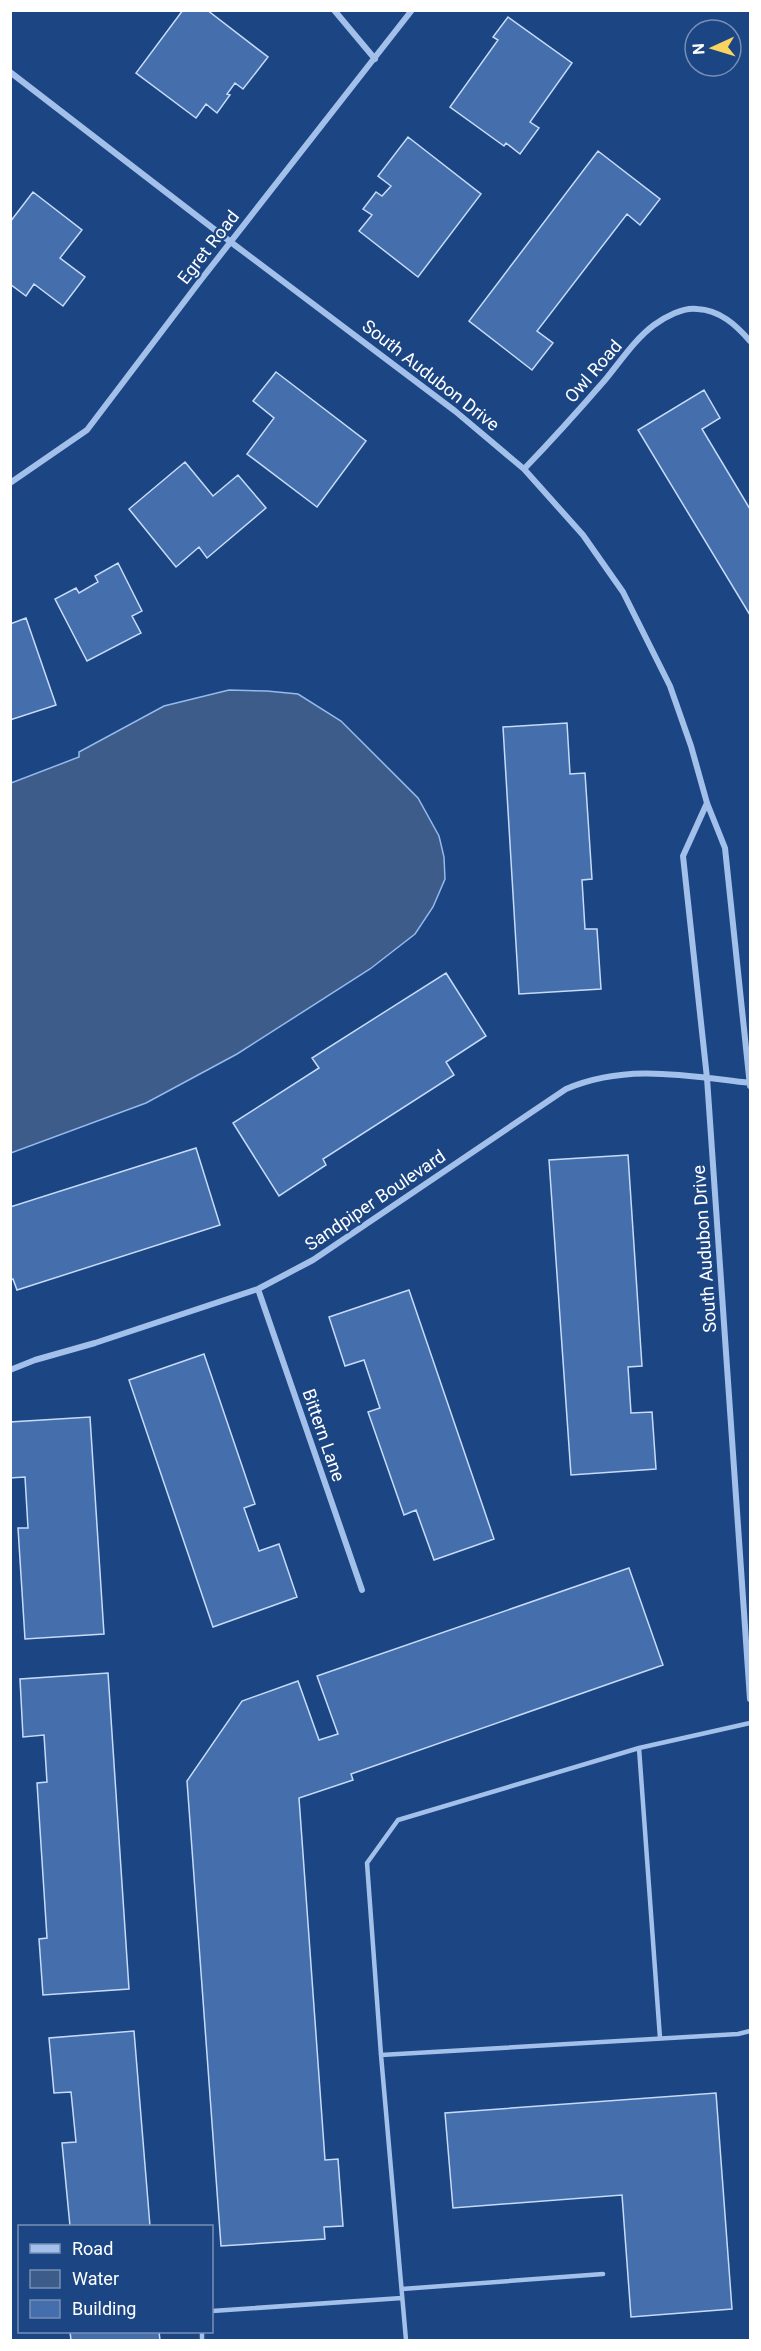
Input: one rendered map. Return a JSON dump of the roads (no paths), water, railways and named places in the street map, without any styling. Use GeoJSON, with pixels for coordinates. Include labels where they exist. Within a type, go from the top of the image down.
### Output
{"type":"FeatureCollection","features":[{"type":"Feature","properties":{"kind":"street"},"geometry":{"type":"LineString","coordinates":[[334,10],[375,59]]}},
{"type":"Feature","properties":{"kind":"street","name":"Egret Road"},"geometry":{"type":"LineString","coordinates":[[10,483],[87,430],[200,281],[412,10]]}},
{"type":"Feature","properties":{"kind":"street","name":"South Audubon Drive"},"geometry":{"type":"LineString","coordinates":[[10,72],[455,411],[524,469],[583,535],[623,592],[670,686],[691,746],[707,803],[725,848],[750,1084]]}},
{"type":"Feature","properties":{"kind":"street","name":"Owl Road"},"geometry":{"type":"LineString","coordinates":[[524,469],[654,325],[674,314],[695,308],[718,314],[736,325],[750,341]]}},
{"type":"Feature","properties":{"kind":"street","name":"South Audubon Drive"},"geometry":{"type":"LineString","coordinates":[[707,803],[683,856],[707,1078],[750,1699]]}},
{"type":"Feature","properties":{"kind":"street","name":"Sandpiper Boulevard"},"geometry":{"type":"LineString","coordinates":[[10,1370],[258,1289],[313,1260],[566,1089],[599,1077],[624,1073],[664,1072],[750,1084]]}},
{"type":"Feature","properties":{"kind":"street","name":"Bittern Lane"},"geometry":{"type":"LineString","coordinates":[[258,1289],[362,1590]]}},
{"type":"Feature","properties":{"kind":"lane"},"geometry":{"type":"LineString","coordinates":[[406,2340],[367,1863],[399,1820],[639,1748],[750,1723]]}},
{"type":"Feature","properties":{"kind":"lane"},"geometry":{"type":"LineString","coordinates":[[639,1748],[660,2038]]}},
{"type":"Feature","properties":{"kind":"lane"},"geometry":{"type":"LineString","coordinates":[[381,2055],[738,2034],[750,2031]]}},
{"type":"Feature","properties":{"kind":"lane"},"geometry":{"type":"LineString","coordinates":[[402,2289],[603,2274]]}},
{"type":"Feature","properties":{"kind":"lane"},"geometry":{"type":"LineString","coordinates":[[213,2312],[402,2298]]}},
{"type":"Feature","properties":{"kind":"water"},"geometry":{"type":"Polygon","coordinates":[[[229,690],[298,694],[341,721],[418,798],[439,836],[444,857],[445,879],[433,907],[415,934],[370,969],[237,1054],[146,1103],[11,1153],[11,783],[79,757],[79,752],[164,706],[229,690]]]}}]}
